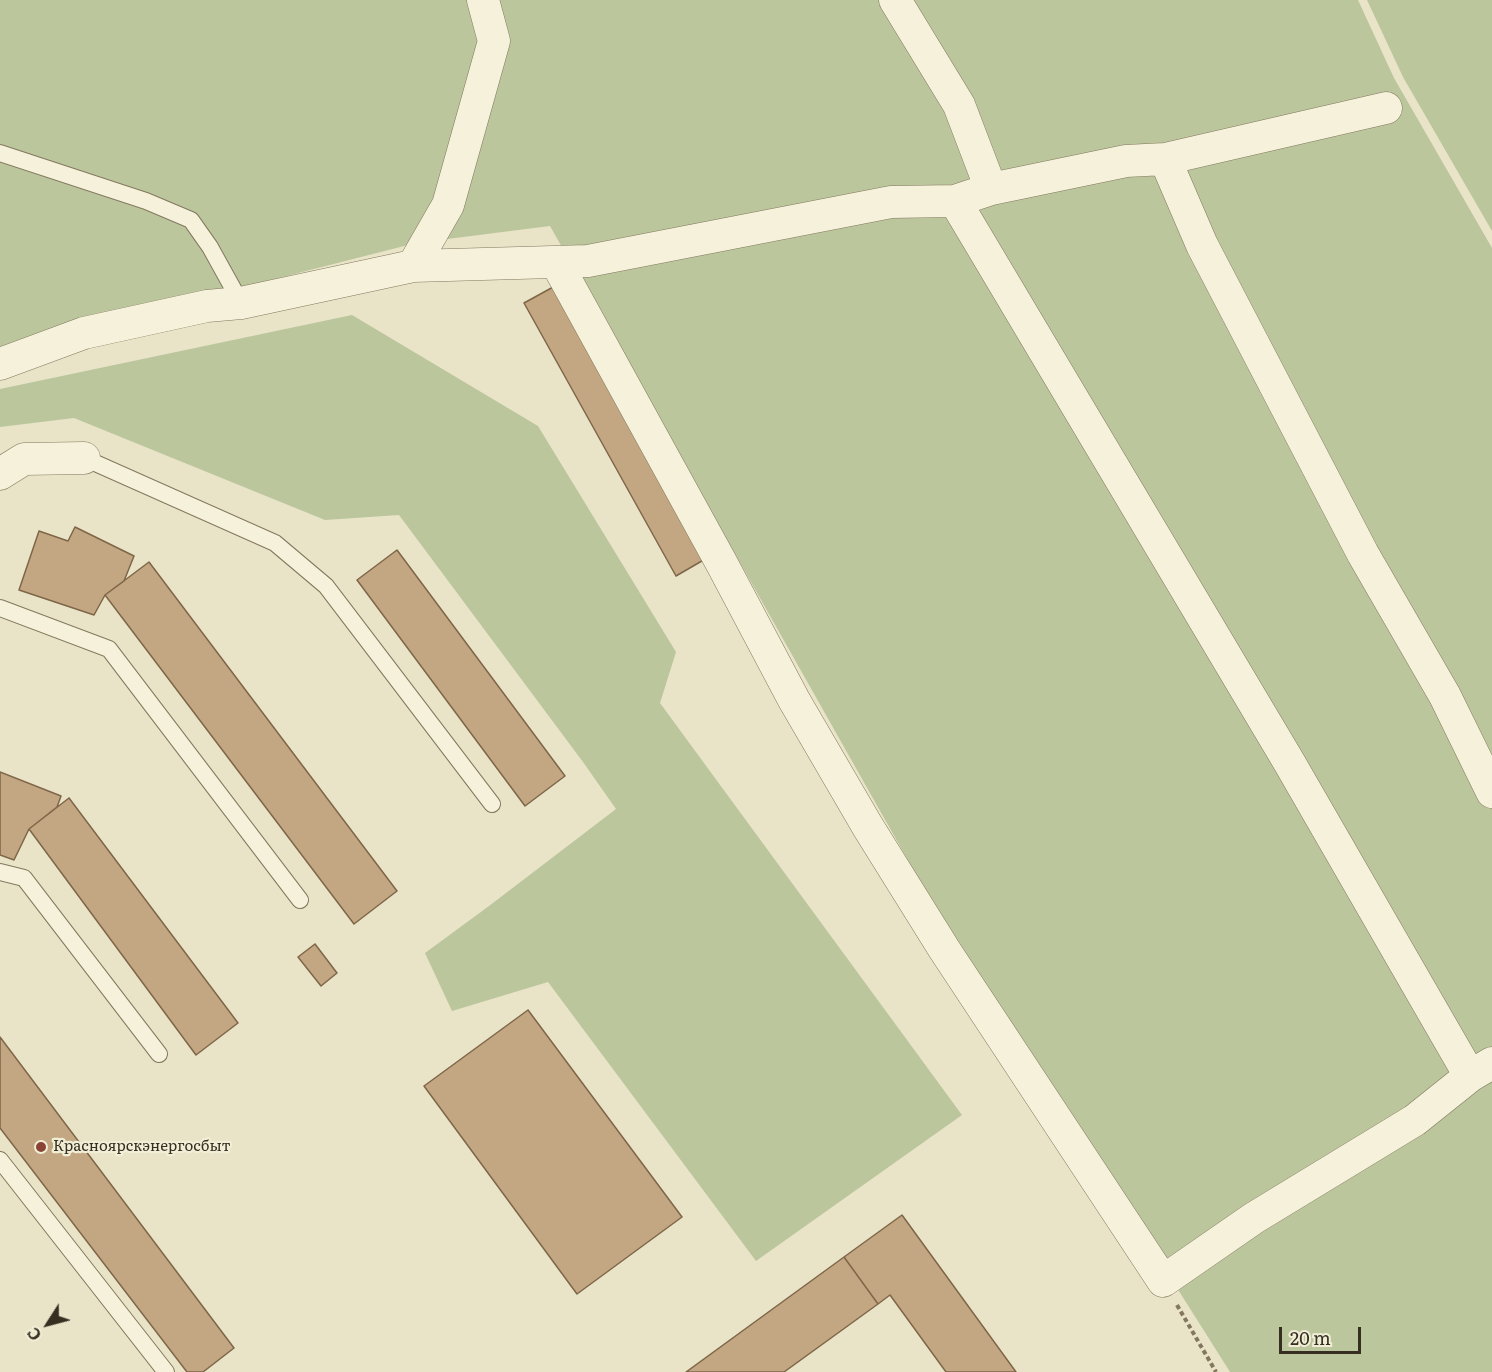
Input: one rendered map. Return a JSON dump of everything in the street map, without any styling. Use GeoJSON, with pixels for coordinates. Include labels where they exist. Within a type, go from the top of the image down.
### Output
{"type":"FeatureCollection","features":[{"type":"Feature","properties":{"kind":"street"},"geometry":{"type":"LineString","coordinates":[[412,266],[448,204],[494,41],[483,0]]}},
{"type":"Feature","properties":{"kind":"street"},"geometry":{"type":"LineString","coordinates":[[895,0],[959,105],[991,189]]}},
{"type":"Feature","properties":{"kind":"street"},"geometry":{"type":"LineString","coordinates":[[0,364],[84,333],[207,306],[241,303],[412,266],[588,261],[891,202],[955,201],[991,189],[1126,161],[1165,159],[1386,108]]}},
{"type":"Feature","properties":{"kind":"street"},"geometry":{"type":"LineString","coordinates":[[1165,159],[1202,245],[1363,554],[1445,696],[1492,792]]}},
{"type":"Feature","properties":{"kind":"street"},"geometry":{"type":"LineString","coordinates":[[556,262],[717,554],[794,700],[868,827],[944,949],[1163,1281],[1254,1218],[1415,1120],[1481,1070],[1271,731],[955,201]]}},
{"type":"Feature","properties":{"kind":"street"},"geometry":{"type":"LineString","coordinates":[[0,474],[24,459],[84,458]]}},
{"type":"Feature","properties":{"kind":"lane"},"geometry":{"type":"LineString","coordinates":[[0,153],[146,201],[191,220],[210,247],[241,303]]}},
{"type":"Feature","properties":{"kind":"lane"},"geometry":{"type":"LineString","coordinates":[[84,458],[275,543],[326,586],[492,804]]}},
{"type":"Feature","properties":{"kind":"lane"},"geometry":{"type":"LineString","coordinates":[[0,608],[109,649],[300,900]]}},
{"type":"Feature","properties":{"kind":"lane"},"geometry":{"type":"LineString","coordinates":[[0,873],[24,878],[159,1054]]}},
{"type":"Feature","properties":{"kind":"lane"},"geometry":{"type":"LineString","coordinates":[[0,1160],[166,1372]]}},
{"type":"Feature","properties":{"kind":"path"},"geometry":{"type":"LineString","coordinates":[[1163,1281],[1216,1372]]}},
{"type":"Feature","properties":{"kind":"green space"},"geometry":{"type":"Polygon","coordinates":[[[0,0],[1358,0],[1394,78],[1492,248],[1492,1372],[1230,1372],[914,871],[550,226],[416,243],[0,349],[0,0]]]}},
{"type":"Feature","properties":{"kind":"green space"},"geometry":{"type":"Polygon","coordinates":[[[1367,0],[1492,0],[1492,231],[1403,77],[1367,0]]]}},
{"type":"Feature","properties":{"kind":"green space"},"geometry":{"type":"Polygon","coordinates":[[[352,315],[538,426],[676,652],[660,703],[962,1115],[756,1261],[548,982],[452,1011],[425,953],[616,809],[399,515],[325,520],[74,418],[0,427],[0,389],[352,315]]]}},
{"type":"Feature","properties":{"kind":"building"},"geometry":{"type":"Polygon","coordinates":[[[555,286],[707,558],[676,576],[524,303],[555,286]]]}},
{"type":"Feature","properties":{"kind":"building"},"geometry":{"type":"Polygon","coordinates":[[[75,527],[134,556],[124,581],[105,595],[94,615],[19,590],[39,531],[68,541],[75,527]]]}},
{"type":"Feature","properties":{"kind":"building"},"geometry":{"type":"Polygon","coordinates":[[[397,550],[565,776],[525,806],[357,580],[397,550]]]}},
{"type":"Feature","properties":{"kind":"building"},"geometry":{"type":"Polygon","coordinates":[[[149,562],[397,891],[354,924],[105,595],[149,562]]]}},
{"type":"Feature","properties":{"kind":"building"},"geometry":{"type":"Polygon","coordinates":[[[0,772],[61,796],[57,807],[29,829],[14,860],[0,855],[0,772]]]}},
{"type":"Feature","properties":{"kind":"building"},"geometry":{"type":"Polygon","coordinates":[[[69,798],[238,1023],[196,1055],[29,829],[69,798]]]}},
{"type":"Feature","properties":{"kind":"building"},"geometry":{"type":"Polygon","coordinates":[[[315,944],[337,973],[321,986],[298,957],[315,944]]]}},
{"type":"Feature","properties":{"kind":"building"},"geometry":{"type":"Polygon","coordinates":[[[528,1010],[682,1217],[577,1294],[424,1086],[528,1010]]]}},
{"type":"Feature","properties":{"kind":"building"},"geometry":{"type":"Polygon","coordinates":[[[0,1037],[234,1348],[203,1372],[187,1372],[0,1128],[0,1037]]]}},
{"type":"Feature","properties":{"kind":"building"},"geometry":{"type":"Polygon","coordinates":[[[902,1215],[1016,1372],[946,1372],[890,1295],[878,1304],[844,1257],[902,1215]]]}},
{"type":"Feature","properties":{"kind":"building"},"geometry":{"type":"Polygon","coordinates":[[[844,1257],[878,1304],[784,1372],[686,1372],[844,1257]]]}},
{"type":"Feature","properties":{"kind":"place","name":"Красноярскэнергосбыт"},"geometry":{"type":"Point","coordinates":[41,1147]}}]}
